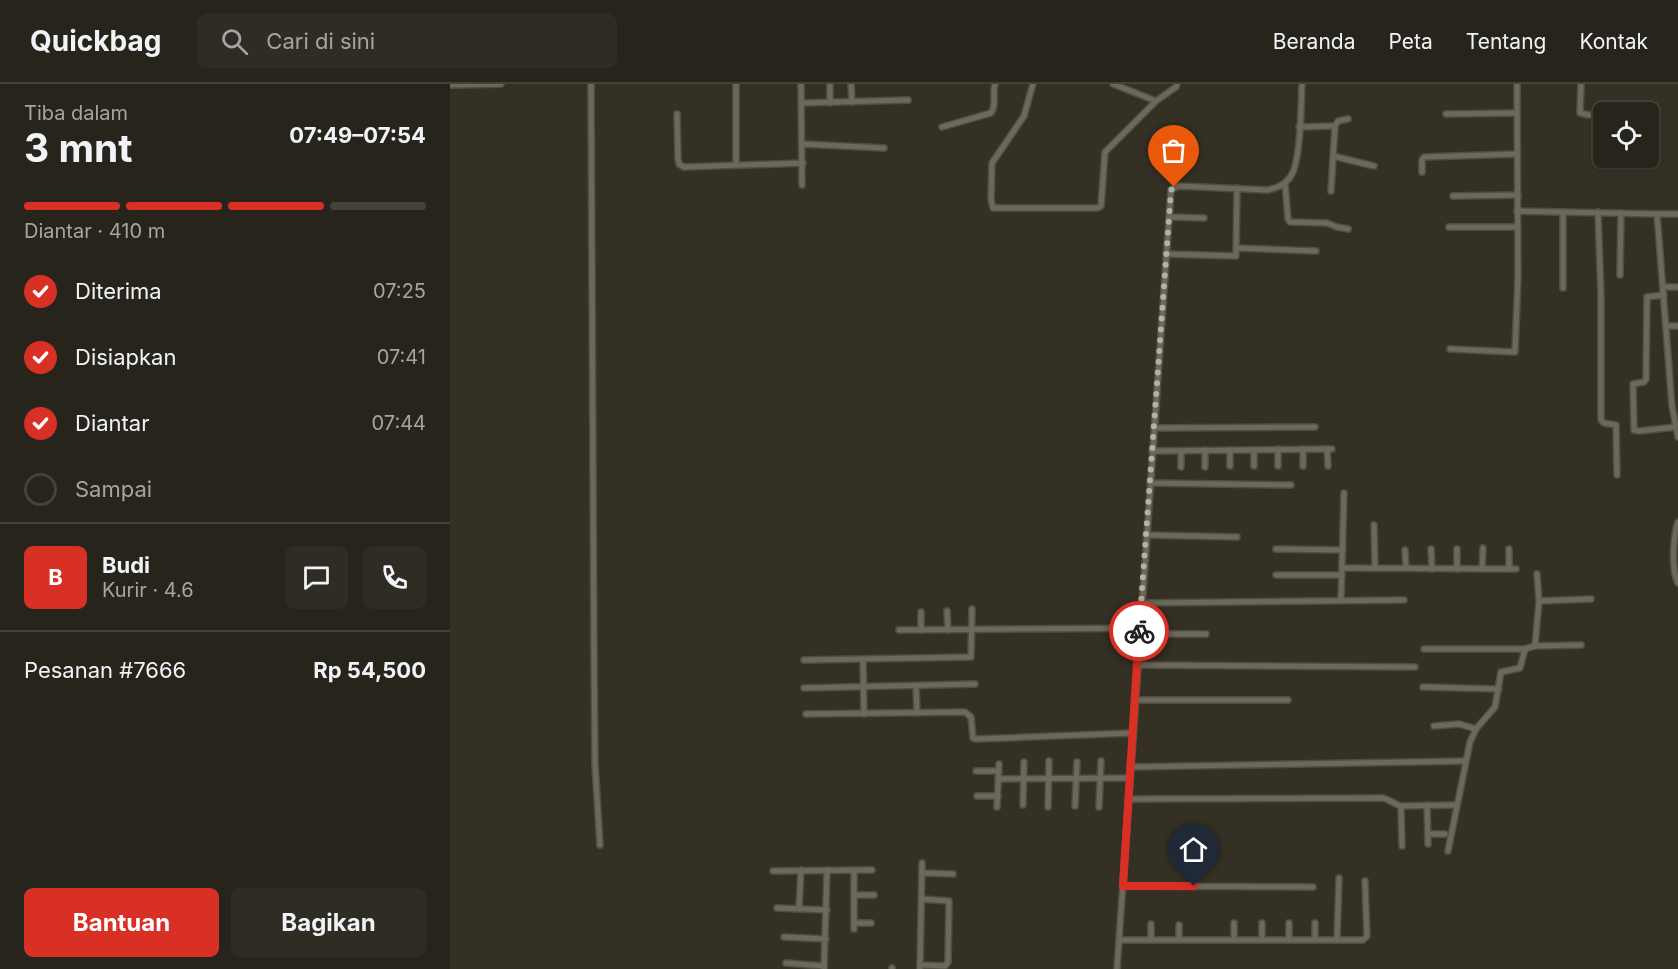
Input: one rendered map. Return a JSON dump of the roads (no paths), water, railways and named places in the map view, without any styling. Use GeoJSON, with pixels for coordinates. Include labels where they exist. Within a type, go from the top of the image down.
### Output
{"type":"FeatureCollection","features":[{"type":"Feature","properties":{"kind":"street"},"geometry":{"type":"LineString","coordinates":[[450,85],[501,84]]}},
{"type":"Feature","properties":{"kind":"street"},"geometry":{"type":"LineString","coordinates":[[591,84],[595,729],[600,845]]}},
{"type":"Feature","properties":{"kind":"street"},"geometry":{"type":"LineString","coordinates":[[736,84],[736,164]]}},
{"type":"Feature","properties":{"kind":"street"},"geometry":{"type":"LineString","coordinates":[[801,84],[802,185]]}},
{"type":"Feature","properties":{"kind":"street"},"geometry":{"type":"LineString","coordinates":[[830,84],[830,103]]}},
{"type":"Feature","properties":{"kind":"street"},"geometry":{"type":"LineString","coordinates":[[851,84],[852,102]]}},
{"type":"Feature","properties":{"kind":"street"},"geometry":{"type":"LineString","coordinates":[[942,127],[991,113],[994,110],[996,84]]}},
{"type":"Feature","properties":{"kind":"street"},"geometry":{"type":"LineString","coordinates":[[1033,84],[1024,116],[992,163],[993,208],[1098,208],[1101,206],[1105,152],[1156,101],[1177,84]]}},
{"type":"Feature","properties":{"kind":"street"},"geometry":{"type":"LineString","coordinates":[[1113,84],[1156,101]]}},
{"type":"Feature","properties":{"kind":"street"},"geometry":{"type":"LineString","coordinates":[[1117,969],[1171,190],[1174,187],[1267,190],[1285,183],[1293,171],[1302,84]]}},
{"type":"Feature","properties":{"kind":"street"},"geometry":{"type":"LineString","coordinates":[[1450,349],[1515,352],[1518,195],[1517,84]]}},
{"type":"Feature","properties":{"kind":"street"},"geometry":{"type":"LineString","coordinates":[[1581,84],[1580,113],[1589,115]]}},
{"type":"Feature","properties":{"kind":"street"},"geometry":{"type":"LineString","coordinates":[[801,103],[908,100]]}},
{"type":"Feature","properties":{"kind":"street"},"geometry":{"type":"LineString","coordinates":[[1446,114],[1517,113]]}},
{"type":"Feature","properties":{"kind":"street"},"geometry":{"type":"LineString","coordinates":[[677,114],[678,159],[680,165],[684,167],[803,163]]}},
{"type":"Feature","properties":{"kind":"street"},"geometry":{"type":"LineString","coordinates":[[1331,191],[1335,126],[1338,121],[1348,119]]}},
{"type":"Feature","properties":{"kind":"street"},"geometry":{"type":"LineString","coordinates":[[1299,127],[1335,126]]}},
{"type":"Feature","properties":{"kind":"street"},"geometry":{"type":"LineString","coordinates":[[803,144],[884,148]]}},
{"type":"Feature","properties":{"kind":"street"},"geometry":{"type":"LineString","coordinates":[[1422,172],[1424,157],[1516,154]]}},
{"type":"Feature","properties":{"kind":"street"},"geometry":{"type":"LineString","coordinates":[[1333,156],[1374,166]]}},
{"type":"Feature","properties":{"kind":"street"},"geometry":{"type":"LineString","coordinates":[[1285,183],[1290,222],[1327,223],[1348,229]]}},
{"type":"Feature","properties":{"kind":"street"},"geometry":{"type":"LineString","coordinates":[[1166,254],[1236,256],[1236,188]]}},
{"type":"Feature","properties":{"kind":"street"},"geometry":{"type":"LineString","coordinates":[[1453,196],[1518,195]]}},
{"type":"Feature","properties":{"kind":"street"},"geometry":{"type":"LineString","coordinates":[[1517,210],[1678,214]]}},
{"type":"Feature","properties":{"kind":"street"},"geometry":{"type":"LineString","coordinates":[[1563,212],[1563,288]]}},
{"type":"Feature","properties":{"kind":"street"},"geometry":{"type":"LineString","coordinates":[[1598,212],[1601,420],[1604,423],[1616,425],[1617,475]]}},
{"type":"Feature","properties":{"kind":"street"},"geometry":{"type":"LineString","coordinates":[[1620,275],[1621,213]]}},
{"type":"Feature","properties":{"kind":"street"},"geometry":{"type":"LineString","coordinates":[[1657,214],[1670,382],[1678,437]]}},
{"type":"Feature","properties":{"kind":"street"},"geometry":{"type":"LineString","coordinates":[[1169,217],[1204,218]]}},
{"type":"Feature","properties":{"kind":"street"},"geometry":{"type":"LineString","coordinates":[[1449,227],[1517,227]]}},
{"type":"Feature","properties":{"kind":"street"},"geometry":{"type":"LineString","coordinates":[[1237,248],[1316,251]]}},
{"type":"Feature","properties":{"kind":"street"},"geometry":{"type":"LineString","coordinates":[[1664,287],[1678,287]]}},
{"type":"Feature","properties":{"kind":"street"},"geometry":{"type":"LineString","coordinates":[[1664,295],[1647,297],[1646,379],[1644,382],[1633,384],[1634,430],[1676,427]]}},
{"type":"Feature","properties":{"kind":"street"},"geometry":{"type":"LineString","coordinates":[[1667,326],[1678,326]]}},
{"type":"Feature","properties":{"kind":"street"},"geometry":{"type":"LineString","coordinates":[[1669,351],[1678,350]]}},
{"type":"Feature","properties":{"kind":"street"},"geometry":{"type":"LineString","coordinates":[[1670,382],[1678,382]]}},
{"type":"Feature","properties":{"kind":"street"},"geometry":{"type":"LineString","coordinates":[[1154,428],[1315,427]]}},
{"type":"Feature","properties":{"kind":"street"},"geometry":{"type":"LineString","coordinates":[[1278,449],[1278,466]]}},
{"type":"Feature","properties":{"kind":"street"},"geometry":{"type":"LineString","coordinates":[[1303,449],[1303,466]]}},
{"type":"Feature","properties":{"kind":"street"},"geometry":{"type":"LineString","coordinates":[[1152,451],[1330,449],[1328,466]]}},
{"type":"Feature","properties":{"kind":"street"},"geometry":{"type":"LineString","coordinates":[[1205,450],[1205,466]]}},
{"type":"Feature","properties":{"kind":"street"},"geometry":{"type":"LineString","coordinates":[[1230,450],[1230,466]]}},
{"type":"Feature","properties":{"kind":"street"},"geometry":{"type":"LineString","coordinates":[[1254,450],[1254,466]]}},
{"type":"Feature","properties":{"kind":"street"},"geometry":{"type":"LineString","coordinates":[[1181,451],[1181,467]]}},
{"type":"Feature","properties":{"kind":"street"},"geometry":{"type":"LineString","coordinates":[[1150,483],[1291,485]]}},
{"type":"Feature","properties":{"kind":"street"},"geometry":{"type":"LineString","coordinates":[[1341,600],[1344,493]]}},
{"type":"Feature","properties":{"kind":"street"},"geometry":{"type":"LineString","coordinates":[[1678,522],[1673,539],[1678,584]]}},
{"type":"Feature","properties":{"kind":"street"},"geometry":{"type":"LineString","coordinates":[[1374,525],[1375,568]]}},
{"type":"Feature","properties":{"kind":"street"},"geometry":{"type":"LineString","coordinates":[[1146,536],[1237,537]]}},
{"type":"Feature","properties":{"kind":"street"},"geometry":{"type":"LineString","coordinates":[[1482,569],[1483,548]]}},
{"type":"Feature","properties":{"kind":"street"},"geometry":{"type":"LineString","coordinates":[[1276,549],[1342,550]]}},
{"type":"Feature","properties":{"kind":"street"},"geometry":{"type":"LineString","coordinates":[[1431,549],[1432,568]]}},
{"type":"Feature","properties":{"kind":"street"},"geometry":{"type":"LineString","coordinates":[[1457,549],[1457,569]]}},
{"type":"Feature","properties":{"kind":"street"},"geometry":{"type":"LineString","coordinates":[[1509,549],[1509,569]]}},
{"type":"Feature","properties":{"kind":"street"},"geometry":{"type":"LineString","coordinates":[[1405,550],[1406,568]]}},
{"type":"Feature","properties":{"kind":"street"},"geometry":{"type":"LineString","coordinates":[[1342,568],[1516,569]]}},
{"type":"Feature","properties":{"kind":"street"},"geometry":{"type":"LineString","coordinates":[[1534,646],[1539,601],[1537,574]]}},
{"type":"Feature","properties":{"kind":"street"},"geometry":{"type":"LineString","coordinates":[[1276,575],[1342,576]]}},
{"type":"Feature","properties":{"kind":"street"},"geometry":{"type":"LineString","coordinates":[[1539,601],[1591,599]]}},
{"type":"Feature","properties":{"kind":"street"},"geometry":{"type":"LineString","coordinates":[[1141,603],[1404,600]]}},
{"type":"Feature","properties":{"kind":"street"},"geometry":{"type":"LineString","coordinates":[[804,660],[971,657],[972,609]]}},
{"type":"Feature","properties":{"kind":"street"},"geometry":{"type":"LineString","coordinates":[[947,611],[948,630]]}},
{"type":"Feature","properties":{"kind":"street"},"geometry":{"type":"LineString","coordinates":[[921,612],[921,630]]}},
{"type":"Feature","properties":{"kind":"street"},"geometry":{"type":"LineString","coordinates":[[899,630],[1163,628],[1167,634],[1206,634]]}},
{"type":"Feature","properties":{"kind":"street"},"geometry":{"type":"LineString","coordinates":[[1424,650],[1524,649],[1534,646],[1581,645]]}},
{"type":"Feature","properties":{"kind":"street"},"geometry":{"type":"LineString","coordinates":[[1448,851],[1470,742],[1476,729],[1495,708],[1501,672],[1520,668],[1524,649]]}},
{"type":"Feature","properties":{"kind":"street"},"geometry":{"type":"LineString","coordinates":[[863,659],[864,714]]}},
{"type":"Feature","properties":{"kind":"street"},"geometry":{"type":"LineString","coordinates":[[1137,665],[1415,667]]}},
{"type":"Feature","properties":{"kind":"street"},"geometry":{"type":"LineString","coordinates":[[804,688],[975,684]]}},
{"type":"Feature","properties":{"kind":"street"},"geometry":{"type":"LineString","coordinates":[[916,686],[916,713]]}},
{"type":"Feature","properties":{"kind":"street"},"geometry":{"type":"LineString","coordinates":[[1423,687],[1499,689]]}},
{"type":"Feature","properties":{"kind":"street"},"geometry":{"type":"LineString","coordinates":[[1135,700],[1288,700]]}},
{"type":"Feature","properties":{"kind":"street"},"geometry":{"type":"LineString","coordinates":[[806,714],[969,714],[971,735],[976,739],[1132,733]]}},
{"type":"Feature","properties":{"kind":"street"},"geometry":{"type":"LineString","coordinates":[[1434,726],[1459,724],[1476,729]]}},
{"type":"Feature","properties":{"kind":"street"},"geometry":{"type":"LineString","coordinates":[[1048,807],[1049,761]]}},
{"type":"Feature","properties":{"kind":"street"},"geometry":{"type":"LineString","coordinates":[[1099,807],[1101,761]]}},
{"type":"Feature","properties":{"kind":"street"},"geometry":{"type":"LineString","coordinates":[[1130,767],[1466,761]]}},
{"type":"Feature","properties":{"kind":"street"},"geometry":{"type":"LineString","coordinates":[[1023,805],[1024,762]]}},
{"type":"Feature","properties":{"kind":"street"},"geometry":{"type":"LineString","coordinates":[[1074,806],[1077,762]]}},
{"type":"Feature","properties":{"kind":"street"},"geometry":{"type":"LineString","coordinates":[[998,807],[999,764]]}},
{"type":"Feature","properties":{"kind":"street"},"geometry":{"type":"LineString","coordinates":[[976,771],[999,771]]}},
{"type":"Feature","properties":{"kind":"street"},"geometry":{"type":"LineString","coordinates":[[999,779],[1130,778]]}},
{"type":"Feature","properties":{"kind":"street"},"geometry":{"type":"LineString","coordinates":[[977,796],[998,796]]}},
{"type":"Feature","properties":{"kind":"street"},"geometry":{"type":"LineString","coordinates":[[1128,799],[1383,798],[1401,806],[1456,805]]}},
{"type":"Feature","properties":{"kind":"street"},"geometry":{"type":"LineString","coordinates":[[1401,806],[1402,846]]}},
{"type":"Feature","properties":{"kind":"street"},"geometry":{"type":"LineString","coordinates":[[1427,806],[1428,844]]}},
{"type":"Feature","properties":{"kind":"street"},"geometry":{"type":"LineString","coordinates":[[1428,834],[1445,834]]}},
{"type":"Feature","properties":{"kind":"street"},"geometry":{"type":"LineString","coordinates":[[922,862],[920,967],[945,966],[948,962],[949,901],[922,899]]}},
{"type":"Feature","properties":{"kind":"street"},"geometry":{"type":"LineString","coordinates":[[799,909],[801,870]]}},
{"type":"Feature","properties":{"kind":"street"},"geometry":{"type":"LineString","coordinates":[[786,963],[824,967],[827,870]]}},
{"type":"Feature","properties":{"kind":"street"},"geometry":{"type":"LineString","coordinates":[[854,870],[854,926],[871,923]]}},
{"type":"Feature","properties":{"kind":"street"},"geometry":{"type":"LineString","coordinates":[[773,871],[872,870]]}},
{"type":"Feature","properties":{"kind":"street"},"geometry":{"type":"LineString","coordinates":[[922,873],[953,874]]}},
{"type":"Feature","properties":{"kind":"street"},"geometry":{"type":"LineString","coordinates":[[1337,940],[1339,878]]}},
{"type":"Feature","properties":{"kind":"street"},"geometry":{"type":"LineString","coordinates":[[1119,940],[1363,940],[1366,938],[1365,881]]}},
{"type":"Feature","properties":{"kind":"street"},"geometry":{"type":"LineString","coordinates":[[1123,886],[1313,887]]}},
{"type":"Feature","properties":{"kind":"street"},"geometry":{"type":"LineString","coordinates":[[854,895],[874,895]]}},
{"type":"Feature","properties":{"kind":"street"},"geometry":{"type":"LineString","coordinates":[[777,908],[827,910]]}},
{"type":"Feature","properties":{"kind":"street"},"geometry":{"type":"LineString","coordinates":[[1234,923],[1234,940]]}},
{"type":"Feature","properties":{"kind":"street"},"geometry":{"type":"LineString","coordinates":[[1262,923],[1262,940]]}},
{"type":"Feature","properties":{"kind":"street"},"geometry":{"type":"LineString","coordinates":[[1289,923],[1289,940]]}},
{"type":"Feature","properties":{"kind":"street"},"geometry":{"type":"LineString","coordinates":[[1314,940],[1315,923]]}},
{"type":"Feature","properties":{"kind":"street"},"geometry":{"type":"LineString","coordinates":[[1151,924],[1151,940]]}},
{"type":"Feature","properties":{"kind":"street"},"geometry":{"type":"LineString","coordinates":[[1179,925],[1179,940]]}},
{"type":"Feature","properties":{"kind":"street"},"geometry":{"type":"LineString","coordinates":[[784,937],[826,939]]}}]}
